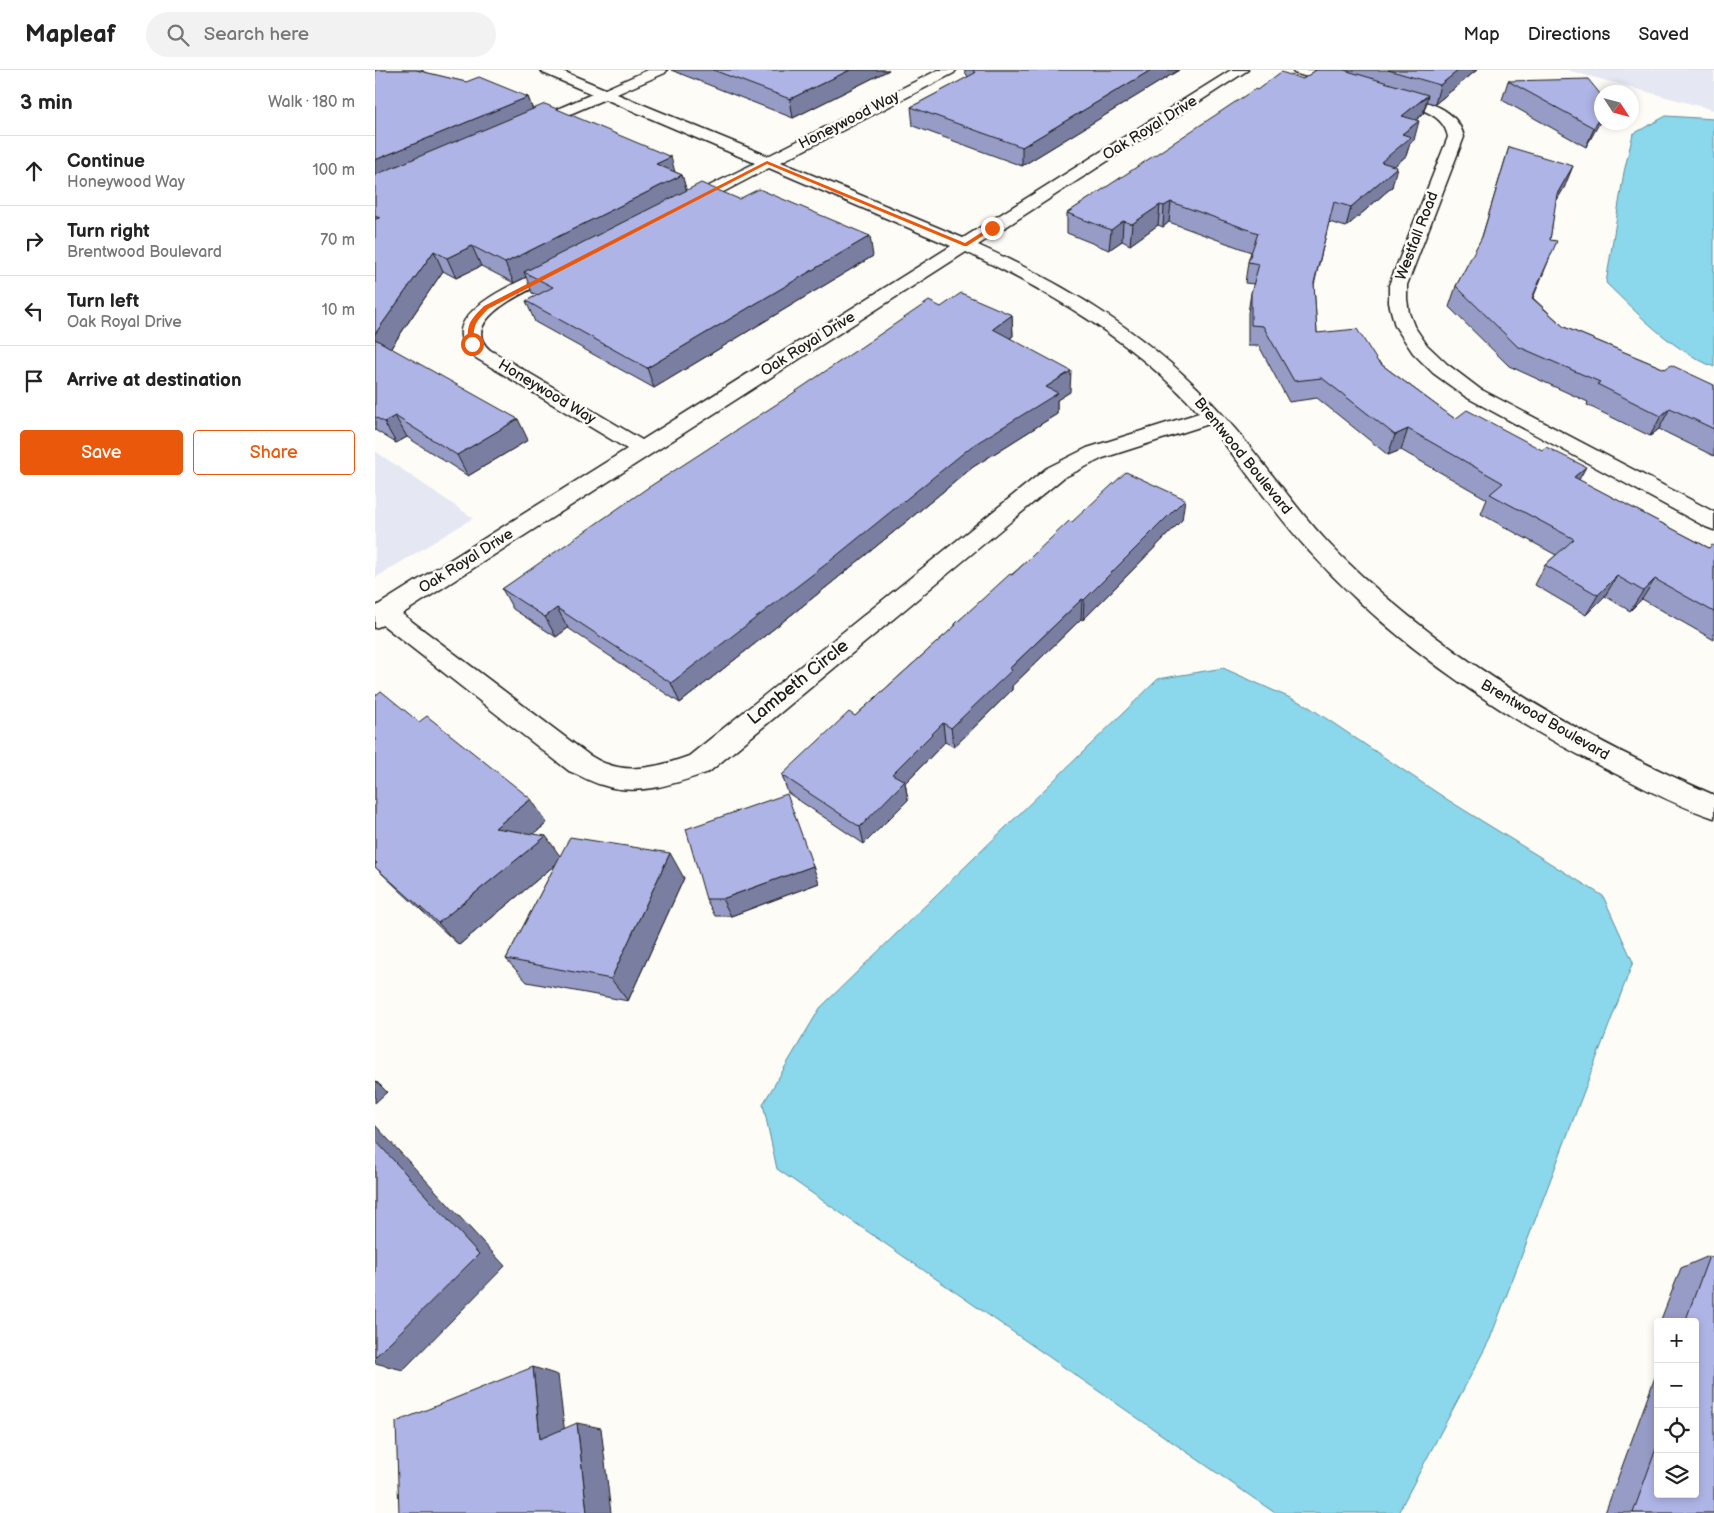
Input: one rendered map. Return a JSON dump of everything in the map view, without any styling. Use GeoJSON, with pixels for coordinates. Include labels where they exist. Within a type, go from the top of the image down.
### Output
{"type":"FeatureCollection","features":[{"type":"Feature","properties":{"kind":"street","name":"Brentwood Boulevard"},"geometry":{"type":"LineString","coordinates":[[548,70],[1001,260],[1096,315],[1132,341],[1169,373],[1213,416],[1257,469],[1284,507],[1334,563],[1398,622],[1477,680],[1570,738],[1676,791],[1714,807]]}},
{"type":"Feature","properties":{"kind":"street"},"geometry":{"type":"LineString","coordinates":[[518,131],[660,70]]}},
{"type":"Feature","properties":{"kind":"street","name":"Honeywood Way"},"geometry":{"type":"LineString","coordinates":[[669,213],[949,70]]}},
{"type":"Feature","properties":{"kind":"street","name":"Oak Royal Drive"},"geometry":{"type":"LineString","coordinates":[[380,616],[1241,70]]}},
{"type":"Feature","properties":{"kind":"street","name":"Westfall Road"},"geometry":{"type":"LineString","coordinates":[[1299,70],[1440,114],[1451,121],[1456,129],[1456,137],[1398,286],[1400,312],[1405,325],[1424,353],[1454,380],[1473,393],[1714,522]]}},
{"type":"Feature","properties":{"kind":"street","name":"Honeywood Way"},"geometry":{"type":"LineString","coordinates":[[582,258],[486,307],[474,320],[470,332],[472,344],[483,354],[643,449]]}},
{"type":"Feature","properties":{"kind":"street","name":"Lambeth Circle"},"geometry":{"type":"LineString","coordinates":[[380,616],[579,763],[604,774],[634,779],[667,776],[699,764],[1055,473],[1095,453],[1213,416]]}},
{"type":"Feature","properties":{"kind":"shaded area"},"geometry":{"type":"Polygon","coordinates":[[[1567,70],[1714,70],[1714,110],[1639,90],[1639,85],[1622,85],[1567,70]]]}},
{"type":"Feature","properties":{"kind":"shaded area"},"geometry":{"type":"Polygon","coordinates":[[[375,451],[473,518],[375,578],[375,451]]]}},
{"type":"Feature","properties":{"kind":"water"},"geometry":{"type":"Polygon","coordinates":[[[1666,116],[1714,119],[1714,367],[1698,360],[1670,341],[1643,319],[1606,283],[1624,172],[1633,134],[1666,116]]]}},
{"type":"Feature","properties":{"kind":"water"},"geometry":{"type":"Polygon","coordinates":[[[1223,668],[1306,705],[1448,800],[1603,896],[1633,962],[1490,1339],[1398,1513],[1275,1513],[777,1169],[763,1104],[820,1008],[1158,679],[1223,668]]]}},
{"type":"Feature","properties":{"kind":"building"},"geometry":{"type":"Polygon","coordinates":[[[375,70],[416,70],[466,82],[479,77],[528,97],[375,160],[375,70]]]}},
{"type":"Feature","properties":{"kind":"building"},"geometry":{"type":"Polygon","coordinates":[[[713,70],[850,70],[790,99],[713,70]]]}},
{"type":"Feature","properties":{"kind":"building"},"geometry":{"type":"Polygon","coordinates":[[[973,70],[1151,70],[1022,147],[911,107],[975,73],[973,70]]]}},
{"type":"Feature","properties":{"kind":"building"},"geometry":{"type":"Polygon","coordinates":[[[1316,70],[1344,70],[1428,95],[1402,116],[1419,121],[1402,134],[1411,137],[1381,162],[1397,167],[1351,207],[1334,202],[1314,283],[1317,333],[1357,329],[1378,362],[1455,419],[1467,410],[1542,450],[1546,447],[1586,467],[1574,477],[1709,548],[1712,545],[1714,546],[1714,612],[1655,579],[1643,591],[1617,576],[1598,595],[1545,565],[1574,539],[1490,494],[1503,483],[1408,429],[1395,435],[1322,378],[1294,381],[1263,326],[1251,325],[1251,293],[1259,264],[1248,262],[1258,233],[1171,202],[1164,206],[1160,205],[1132,224],[1123,221],[1111,230],[1067,213],[1255,89],[1257,90],[1281,72],[1303,79],[1316,70]]]}},
{"type":"Feature","properties":{"kind":"building"},"geometry":{"type":"Polygon","coordinates":[[[1388,70],[1459,70],[1440,85],[1388,70]]]}},
{"type":"Feature","properties":{"kind":"building"},"geometry":{"type":"Polygon","coordinates":[[[1588,79],[1594,86],[1594,128],[1508,81],[1588,79]]]}},
{"type":"Feature","properties":{"kind":"building"},"geometry":{"type":"Polygon","coordinates":[[[545,104],[671,157],[656,164],[682,175],[505,263],[472,246],[447,258],[434,251],[375,334],[375,219],[380,218],[375,216],[375,175],[545,104]]]}},
{"type":"Feature","properties":{"kind":"building"},"geometry":{"type":"Polygon","coordinates":[[[1509,147],[1573,166],[1557,194],[1550,240],[1557,241],[1532,298],[1564,327],[1665,369],[1671,365],[1714,385],[1714,429],[1670,408],[1661,416],[1597,384],[1600,382],[1517,346],[1456,286],[1482,237],[1509,147]]]}},
{"type":"Feature","properties":{"kind":"building"},"geometry":{"type":"Polygon","coordinates":[[[701,183],[739,199],[759,189],[870,236],[647,368],[526,301],[553,287],[524,272],[701,183]]]}},
{"type":"Feature","properties":{"kind":"building"},"geometry":{"type":"Polygon","coordinates":[[[961,293],[1012,315],[993,329],[1071,371],[1046,387],[1058,393],[972,446],[825,565],[671,683],[557,608],[545,617],[502,589],[646,489],[783,400],[929,301],[941,307],[961,293]]]}},
{"type":"Feature","properties":{"kind":"building"},"geometry":{"type":"Polygon","coordinates":[[[375,339],[518,419],[457,455],[395,416],[384,422],[375,417],[375,339]]]}},
{"type":"Feature","properties":{"kind":"building"},"geometry":{"type":"Polygon","coordinates":[[[1126,472],[1185,499],[1084,600],[1082,599],[1009,669],[1012,670],[951,728],[943,723],[892,774],[905,781],[860,827],[782,775],[849,712],[855,716],[1010,574],[1012,575],[1069,521],[1072,522],[1126,472]]]}},
{"type":"Feature","properties":{"kind":"building"},"geometry":{"type":"Polygon","coordinates":[[[381,691],[419,722],[427,716],[531,799],[495,828],[546,836],[438,923],[375,867],[377,863],[375,862],[375,696],[381,691]]]}},
{"type":"Feature","properties":{"kind":"building"},"geometry":{"type":"Polygon","coordinates":[[[787,794],[813,866],[722,899],[706,899],[686,829],[787,794]]]}},
{"type":"Feature","properties":{"kind":"building"},"geometry":{"type":"Polygon","coordinates":[[[570,837],[670,853],[611,979],[506,959],[570,837]]]}},
{"type":"Feature","properties":{"kind":"building"},"geometry":{"type":"Polygon","coordinates":[[[375,1140],[479,1254],[375,1357],[375,1140]]]}},
{"type":"Feature","properties":{"kind":"building"},"geometry":{"type":"Polygon","coordinates":[[[1709,1256],[1714,1259],[1714,1513],[1633,1513],[1654,1454],[1654,1498],[1699,1498],[1699,1318],[1686,1318],[1709,1256]]]}},
{"type":"Feature","properties":{"kind":"building"},"geometry":{"type":"Polygon","coordinates":[[[533,1367],[540,1439],[577,1423],[587,1513],[399,1513],[396,1422],[533,1367]]]}},
{"type":"Feature","properties":{"kind":"route"},"geometry":{"type":"LineString","coordinates":[[472,344],[470,332],[474,320],[486,307],[767,162],[965,245],[992,228]]}}]}
